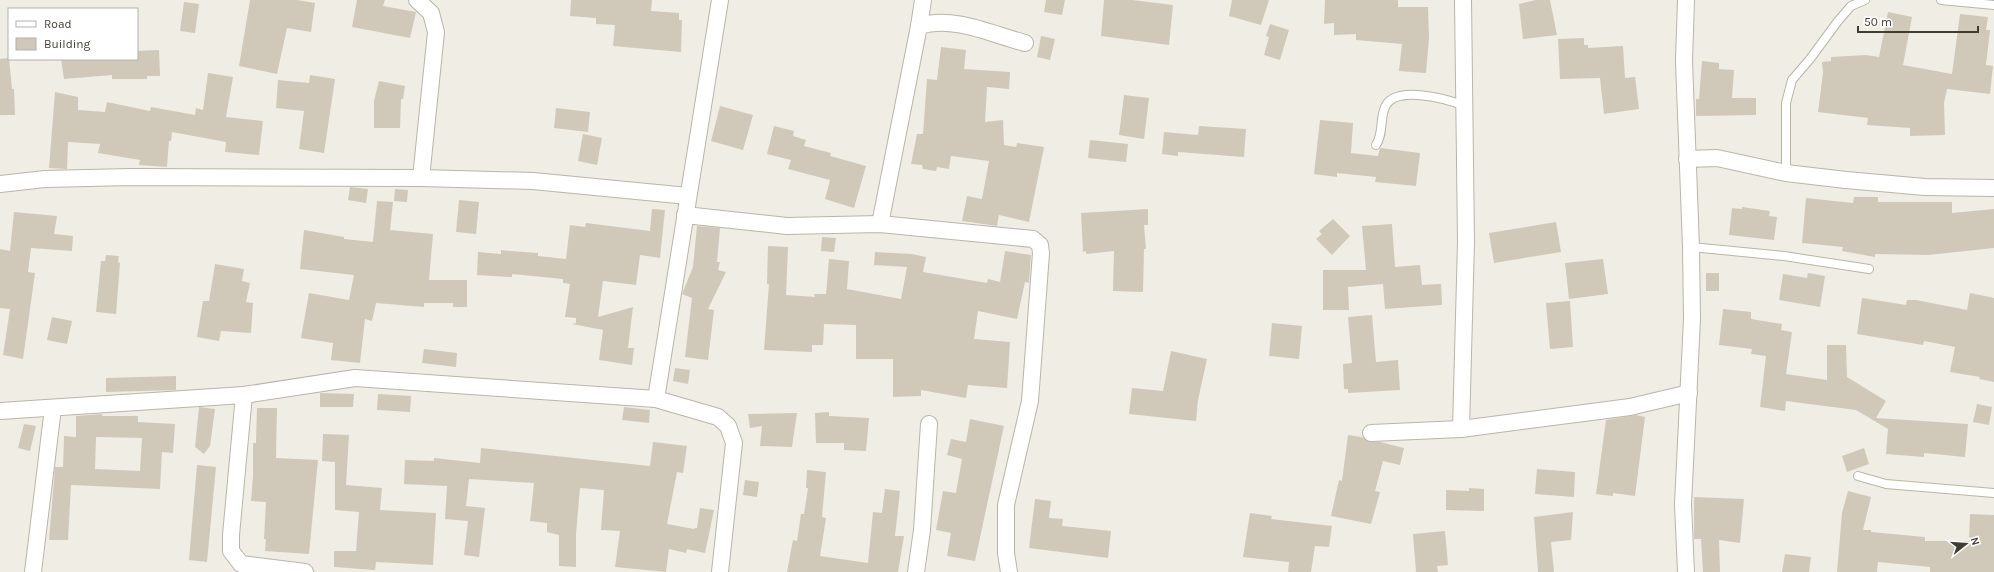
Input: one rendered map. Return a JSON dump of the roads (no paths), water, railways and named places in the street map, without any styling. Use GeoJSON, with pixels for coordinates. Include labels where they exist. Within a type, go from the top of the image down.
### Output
{"type":"FeatureCollection","features":[{"type":"Feature","properties":{"kind":"street"},"geometry":{"type":"LineString","coordinates":[[417,0],[431,13],[436,32],[421,178]]}},
{"type":"Feature","properties":{"kind":"street"},"geometry":{"type":"LineString","coordinates":[[656,398],[720,0]]}},
{"type":"Feature","properties":{"kind":"street"},"geometry":{"type":"LineString","coordinates":[[880,224],[924,0]]}},
{"type":"Feature","properties":{"kind":"street"},"geometry":{"type":"LineString","coordinates":[[1461,429],[1466,242],[1463,0]]}},
{"type":"Feature","properties":{"kind":"street"},"geometry":{"type":"LineString","coordinates":[[1686,0],[1684,61],[1691,247],[1692,319],[1683,504],[1686,572]]}},
{"type":"Feature","properties":{"kind":"street"},"geometry":{"type":"LineString","coordinates":[[919,26],[932,22],[955,23],[1025,44]]}},
{"type":"Feature","properties":{"kind":"street"},"geometry":{"type":"LineString","coordinates":[[1687,159],[1717,158],[1786,173],[1925,187],[1994,188]]}},
{"type":"Feature","properties":{"kind":"street"},"geometry":{"type":"LineString","coordinates":[[0,184],[45,179],[132,177],[421,178],[533,181],[688,196]]}},
{"type":"Feature","properties":{"kind":"street"},"geometry":{"type":"LineString","coordinates":[[685,215],[787,226],[880,224],[1033,239],[1040,245],[1041,253],[1030,401],[1006,505],[1006,553],[1009,572]]}},
{"type":"Feature","properties":{"kind":"street"},"geometry":{"type":"LineString","coordinates":[[0,411],[244,395],[355,378],[656,398],[718,417],[728,426],[734,443],[720,572]]}},
{"type":"Feature","properties":{"kind":"street"},"geometry":{"type":"LineString","coordinates":[[1371,433],[1461,429],[1630,407],[1689,394]]}},
{"type":"Feature","properties":{"kind":"street"},"geometry":{"type":"LineString","coordinates":[[244,395],[231,535],[231,552],[241,564],[304,572]]}},
{"type":"Feature","properties":{"kind":"street"},"geometry":{"type":"LineString","coordinates":[[34,572],[54,408]]}},
{"type":"Feature","properties":{"kind":"street"},"geometry":{"type":"LineString","coordinates":[[916,572],[922,530],[929,424]]}},
{"type":"Feature","properties":{"kind":"lane"},"geometry":{"type":"LineString","coordinates":[[1786,173],[1786,102],[1792,80],[1851,6],[1866,0]]}},
{"type":"Feature","properties":{"kind":"lane"},"geometry":{"type":"LineString","coordinates":[[1941,0],[1994,5]]}},
{"type":"Feature","properties":{"kind":"lane"},"geometry":{"type":"LineString","coordinates":[[1376,145],[1380,139],[1384,108],[1390,99],[1401,95],[1431,97],[1450,100],[1465,106]]}},
{"type":"Feature","properties":{"kind":"lane"},"geometry":{"type":"LineString","coordinates":[[1691,247],[1784,256],[1870,269]]}},
{"type":"Feature","properties":{"kind":"lane"},"geometry":{"type":"LineString","coordinates":[[1858,476],[1886,484],[1994,493]]}}]}
